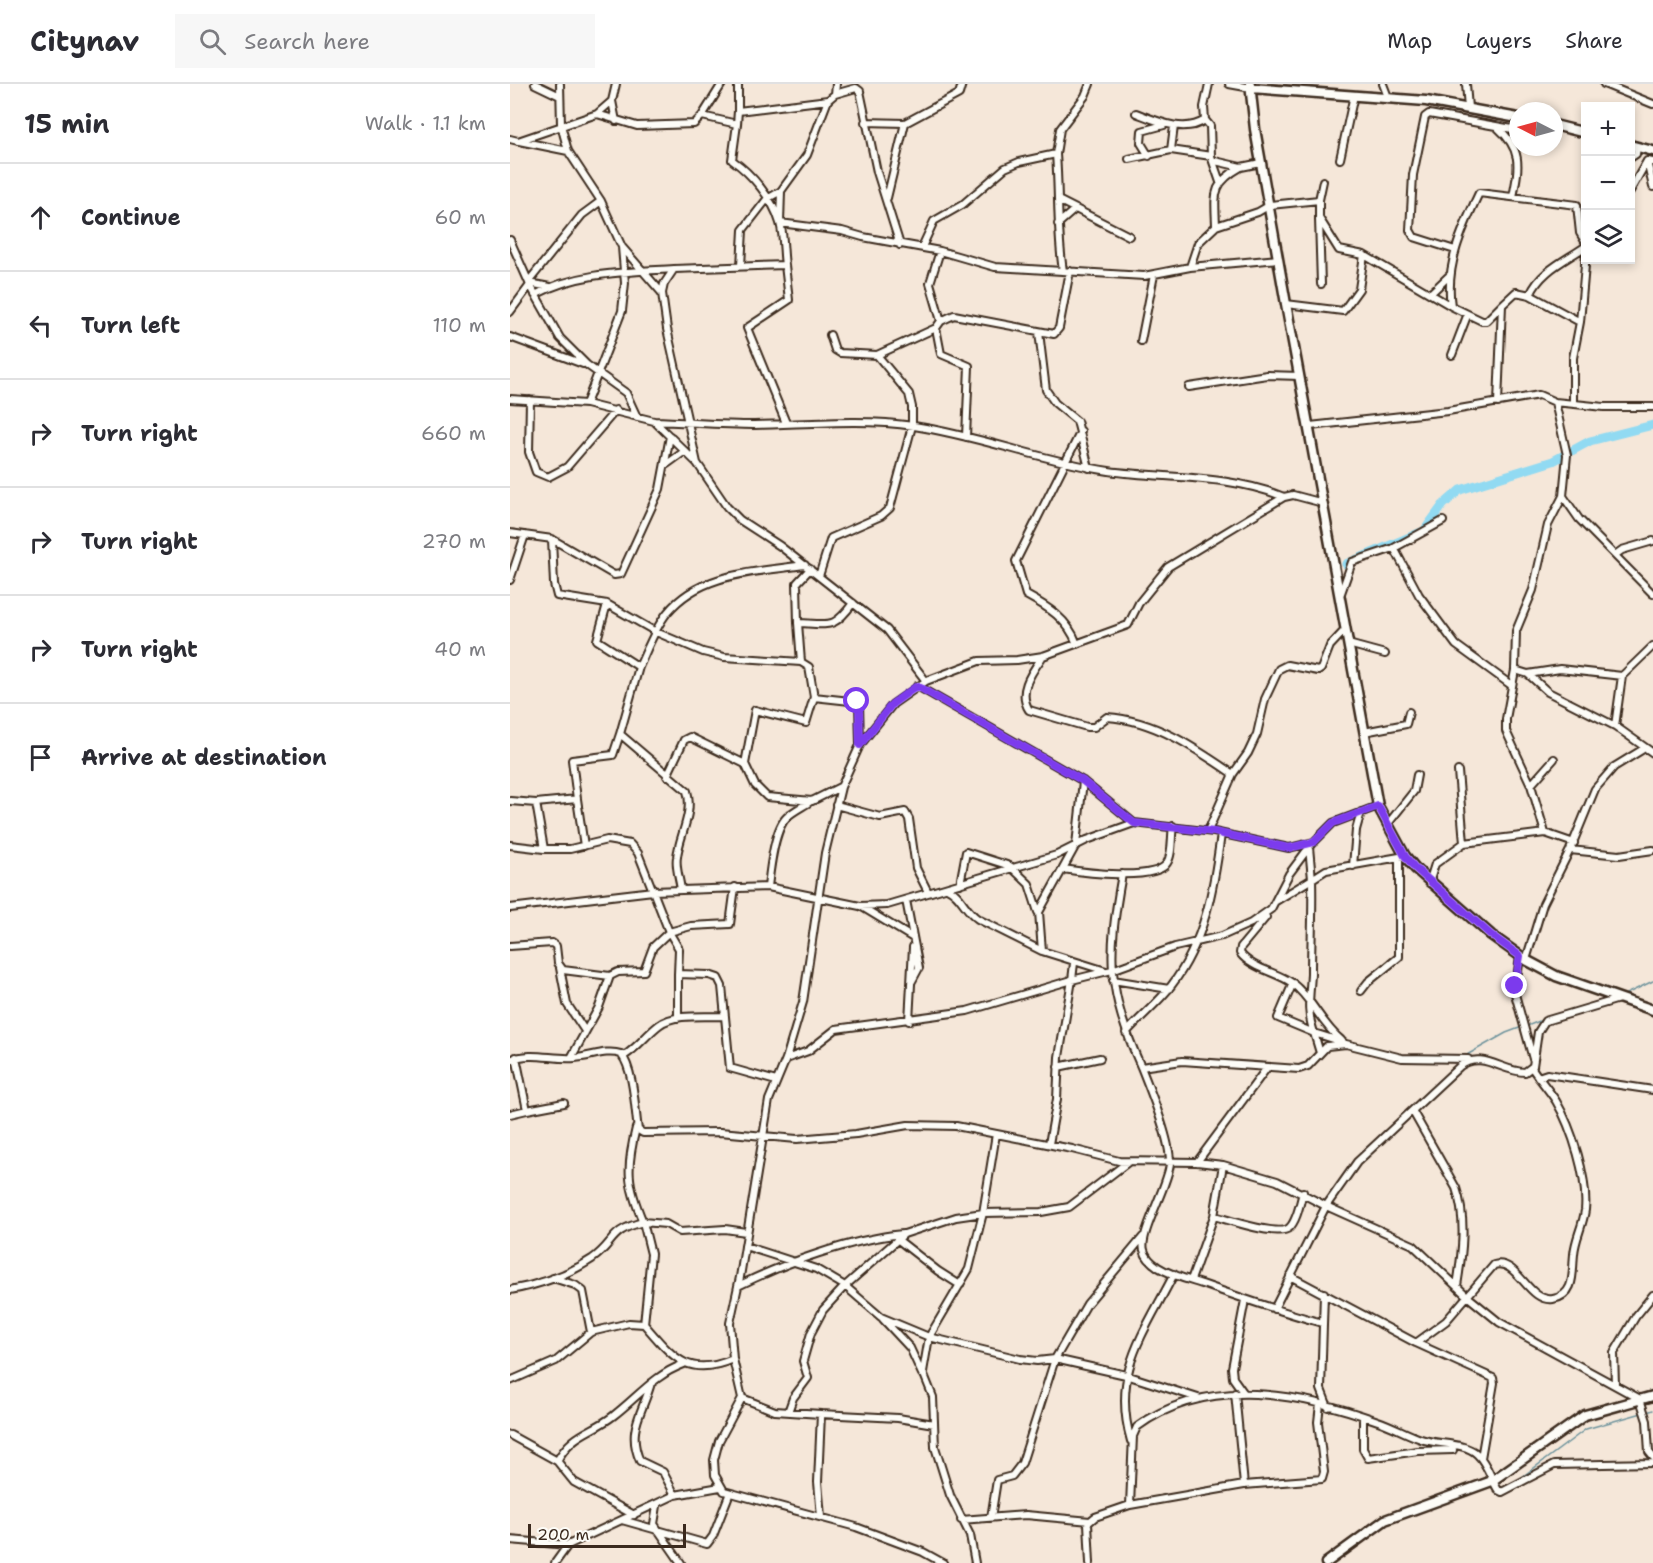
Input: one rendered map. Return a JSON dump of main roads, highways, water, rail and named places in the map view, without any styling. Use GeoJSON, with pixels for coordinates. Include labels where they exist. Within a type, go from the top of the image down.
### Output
{"type":"FeatureCollection","features":[{"type":"Feature","properties":{"kind":"waterway"},"geometry":{"type":"LineString","coordinates":[[1346,564],[1424,531],[1443,505],[1460,490],[1553,461],[1590,441],[1653,425]]}},
{"type":"Feature","properties":{"kind":"waterway"},"geometry":{"type":"LineString","coordinates":[[1624,995],[1653,981]]}},
{"type":"Feature","properties":{"kind":"waterway"},"geometry":{"type":"LineString","coordinates":[[1564,1012],[1599,1002]]}},
{"type":"Feature","properties":{"kind":"waterway"},"geometry":{"type":"LineString","coordinates":[[1527,1026],[1542,1020]]}},
{"type":"Feature","properties":{"kind":"waterway"},"geometry":{"type":"LineString","coordinates":[[1465,1056],[1506,1033],[1522,1027]]}},
{"type":"Feature","properties":{"kind":"waterway"},"geometry":{"type":"LineString","coordinates":[[1647,1412],[1653,1410]]}},
{"type":"Feature","properties":{"kind":"waterway"},"geometry":{"type":"LineString","coordinates":[[1514,1483],[1586,1429],[1642,1413]]}}]}
